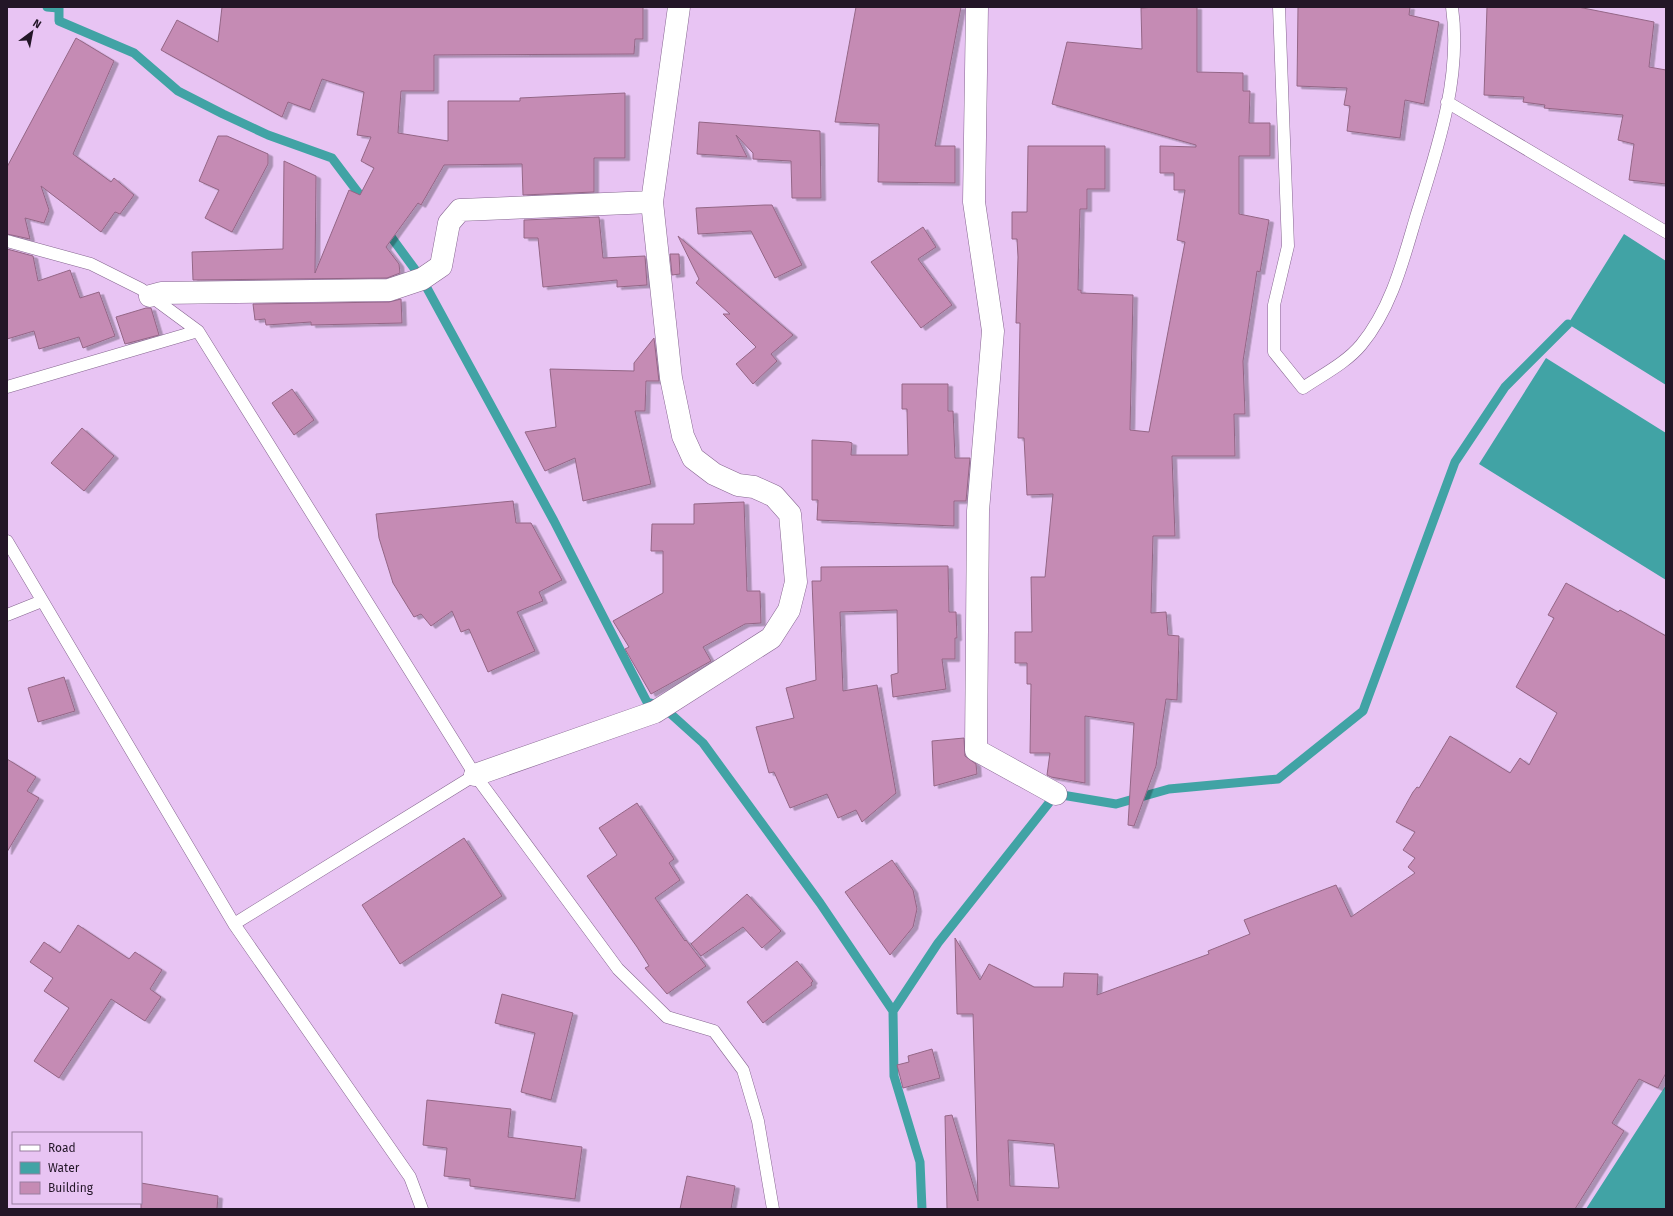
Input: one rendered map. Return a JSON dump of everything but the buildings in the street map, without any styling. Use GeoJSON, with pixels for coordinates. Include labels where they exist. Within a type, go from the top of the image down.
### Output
{"type":"FeatureCollection","features":[{"type":"Feature","properties":{"kind":"street"},"geometry":{"type":"LineString","coordinates":[[475,775],[655,712],[771,638],[789,610],[796,582],[790,514],[774,496],[754,487],[738,485],[714,474],[693,458],[683,436],[672,378],[652,202],[679,7]]}},
{"type":"Feature","properties":{"kind":"street"},"geometry":{"type":"LineString","coordinates":[[977,7],[974,202],[993,331],[978,511],[976,750],[1056,794]]}},
{"type":"Feature","properties":{"kind":"street"},"geometry":{"type":"LineString","coordinates":[[150,296],[161,293],[389,290],[422,279],[441,266],[449,223],[460,210],[652,202]]}},
{"type":"Feature","properties":{"kind":"lane"},"geometry":{"type":"LineString","coordinates":[[1279,7],[1288,246],[1274,305],[1274,352],[1303,388],[1340,363],[1360,346],[1380,317],[1395,280],[1444,129],[1455,30],[1452,7]]}},
{"type":"Feature","properties":{"kind":"lane"},"geometry":{"type":"LineString","coordinates":[[1447,102],[1666,232]]}},
{"type":"Feature","properties":{"kind":"lane"},"geometry":{"type":"LineString","coordinates":[[7,241],[91,264],[150,296],[198,331],[475,775],[618,969],[667,1017],[714,1031],[743,1070],[758,1122],[773,1209]]}},
{"type":"Feature","properties":{"kind":"lane"},"geometry":{"type":"LineString","coordinates":[[7,386],[198,331]]}},
{"type":"Feature","properties":{"kind":"lane"},"geometry":{"type":"LineString","coordinates":[[7,541],[234,924],[410,1177],[422,1209]]}},
{"type":"Feature","properties":{"kind":"lane"},"geometry":{"type":"LineString","coordinates":[[7,615],[42,601]]}},
{"type":"Feature","properties":{"kind":"lane"},"geometry":{"type":"LineString","coordinates":[[234,924],[475,775]]}},
{"type":"Feature","properties":{"kind":"water"},"geometry":{"type":"Polygon","coordinates":[[[1624,234],[1666,261],[1666,385],[1568,324],[1624,234]]]}},
{"type":"Feature","properties":{"kind":"water"},"geometry":{"type":"Polygon","coordinates":[[[1546,358],[1666,433],[1666,580],[1479,464],[1546,358]]]}},
{"type":"Feature","properties":{"kind":"water"},"geometry":{"type":"Polygon","coordinates":[[[1666,1085],[1666,1209],[1586,1209],[1666,1085]]]}},
{"type":"Feature","properties":{"kind":"waterway"},"geometry":{"type":"LineString","coordinates":[[47,7],[58,8]]}},
{"type":"Feature","properties":{"kind":"waterway"},"geometry":{"type":"LineString","coordinates":[[59,7],[59,21],[134,53],[178,91],[268,135],[332,158],[366,203]]}},
{"type":"Feature","properties":{"kind":"waterway"},"geometry":{"type":"LineString","coordinates":[[386,230],[422,279],[554,521],[647,702],[662,706],[703,743],[820,903],[893,1011],[894,1076],[920,1162],[922,1209]]}},
{"type":"Feature","properties":{"kind":"waterway"},"geometry":{"type":"LineString","coordinates":[[893,1011],[938,943],[1056,794],[1116,804],[1169,789],[1278,779],[1363,711],[1455,462],[1505,387],[1568,324]]}}]}
